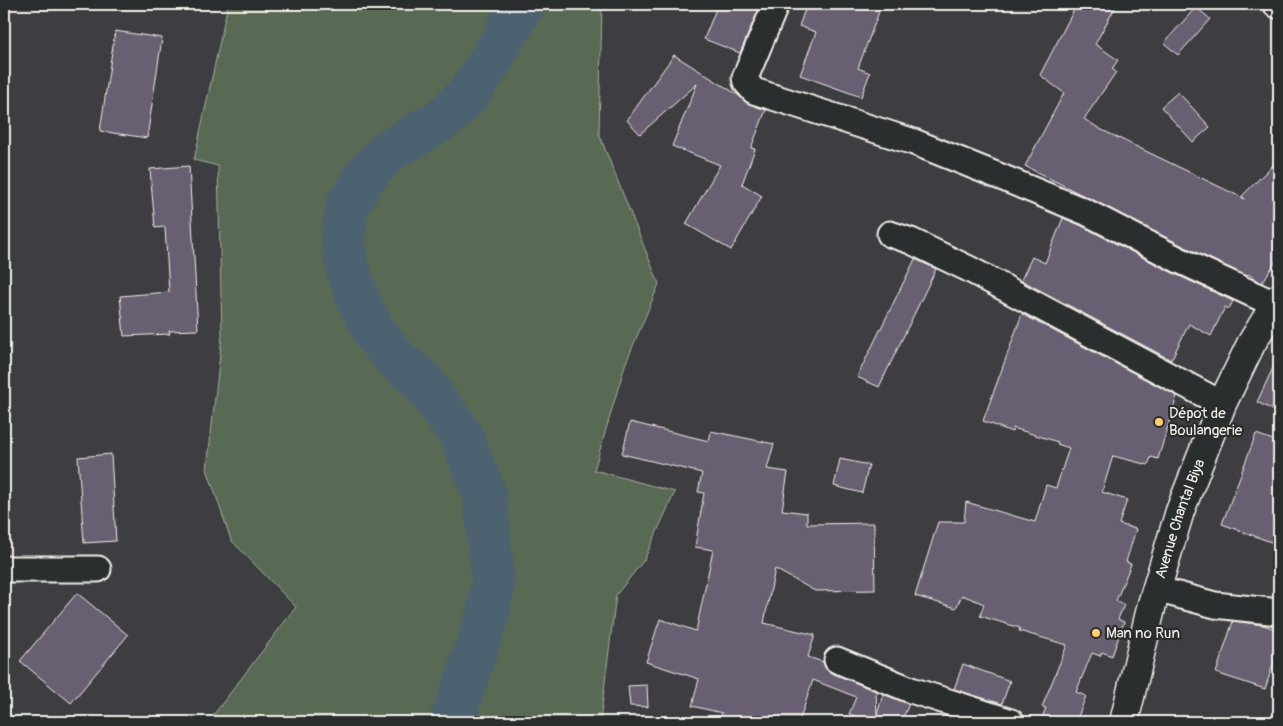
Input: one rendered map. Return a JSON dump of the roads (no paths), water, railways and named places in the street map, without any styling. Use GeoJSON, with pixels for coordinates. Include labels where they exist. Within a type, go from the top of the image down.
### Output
{"type":"FeatureCollection","features":[{"type":"Feature","properties":{"kind":"main road","name":"Avenue Chantal Biya"},"geometry":{"type":"LineString","coordinates":[[1124,722],[1156,589],[1180,511],[1222,404],[1251,344],[1277,301]]}},
{"type":"Feature","properties":{"kind":"street"},"geometry":{"type":"LineString","coordinates":[[776,4],[745,78],[754,91],[914,142],[1086,212],[1179,260],[1277,301]]}},
{"type":"Feature","properties":{"kind":"street"},"geometry":{"type":"LineString","coordinates":[[890,234],[911,241],[969,269],[1222,404]]}},
{"type":"Feature","properties":{"kind":"street"},"geometry":{"type":"LineString","coordinates":[[4,569],[98,569]]}},
{"type":"Feature","properties":{"kind":"street"},"geometry":{"type":"LineString","coordinates":[[1156,589],[1215,605],[1279,612]]}},
{"type":"Feature","properties":{"kind":"street"},"geometry":{"type":"LineString","coordinates":[[836,660],[911,690],[1010,722]]}},
{"type":"Feature","properties":{"kind":"waterway"},"geometry":{"type":"LineString","coordinates":[[450,722],[455,713],[488,614],[493,582],[485,494],[460,434],[421,380],[395,359],[375,333],[358,299],[347,267],[342,236],[348,205],[364,177],[387,152],[446,117],[468,94],[487,67],[523,4]]}},
{"type":"Feature","properties":{"kind":"place","name":"Dépot de Boulangerie"},"geometry":{"type":"Point","coordinates":[1159,422]}},
{"type":"Feature","properties":{"kind":"place","name":"Man no Run"},"geometry":{"type":"Point","coordinates":[1096,633]}}]}
